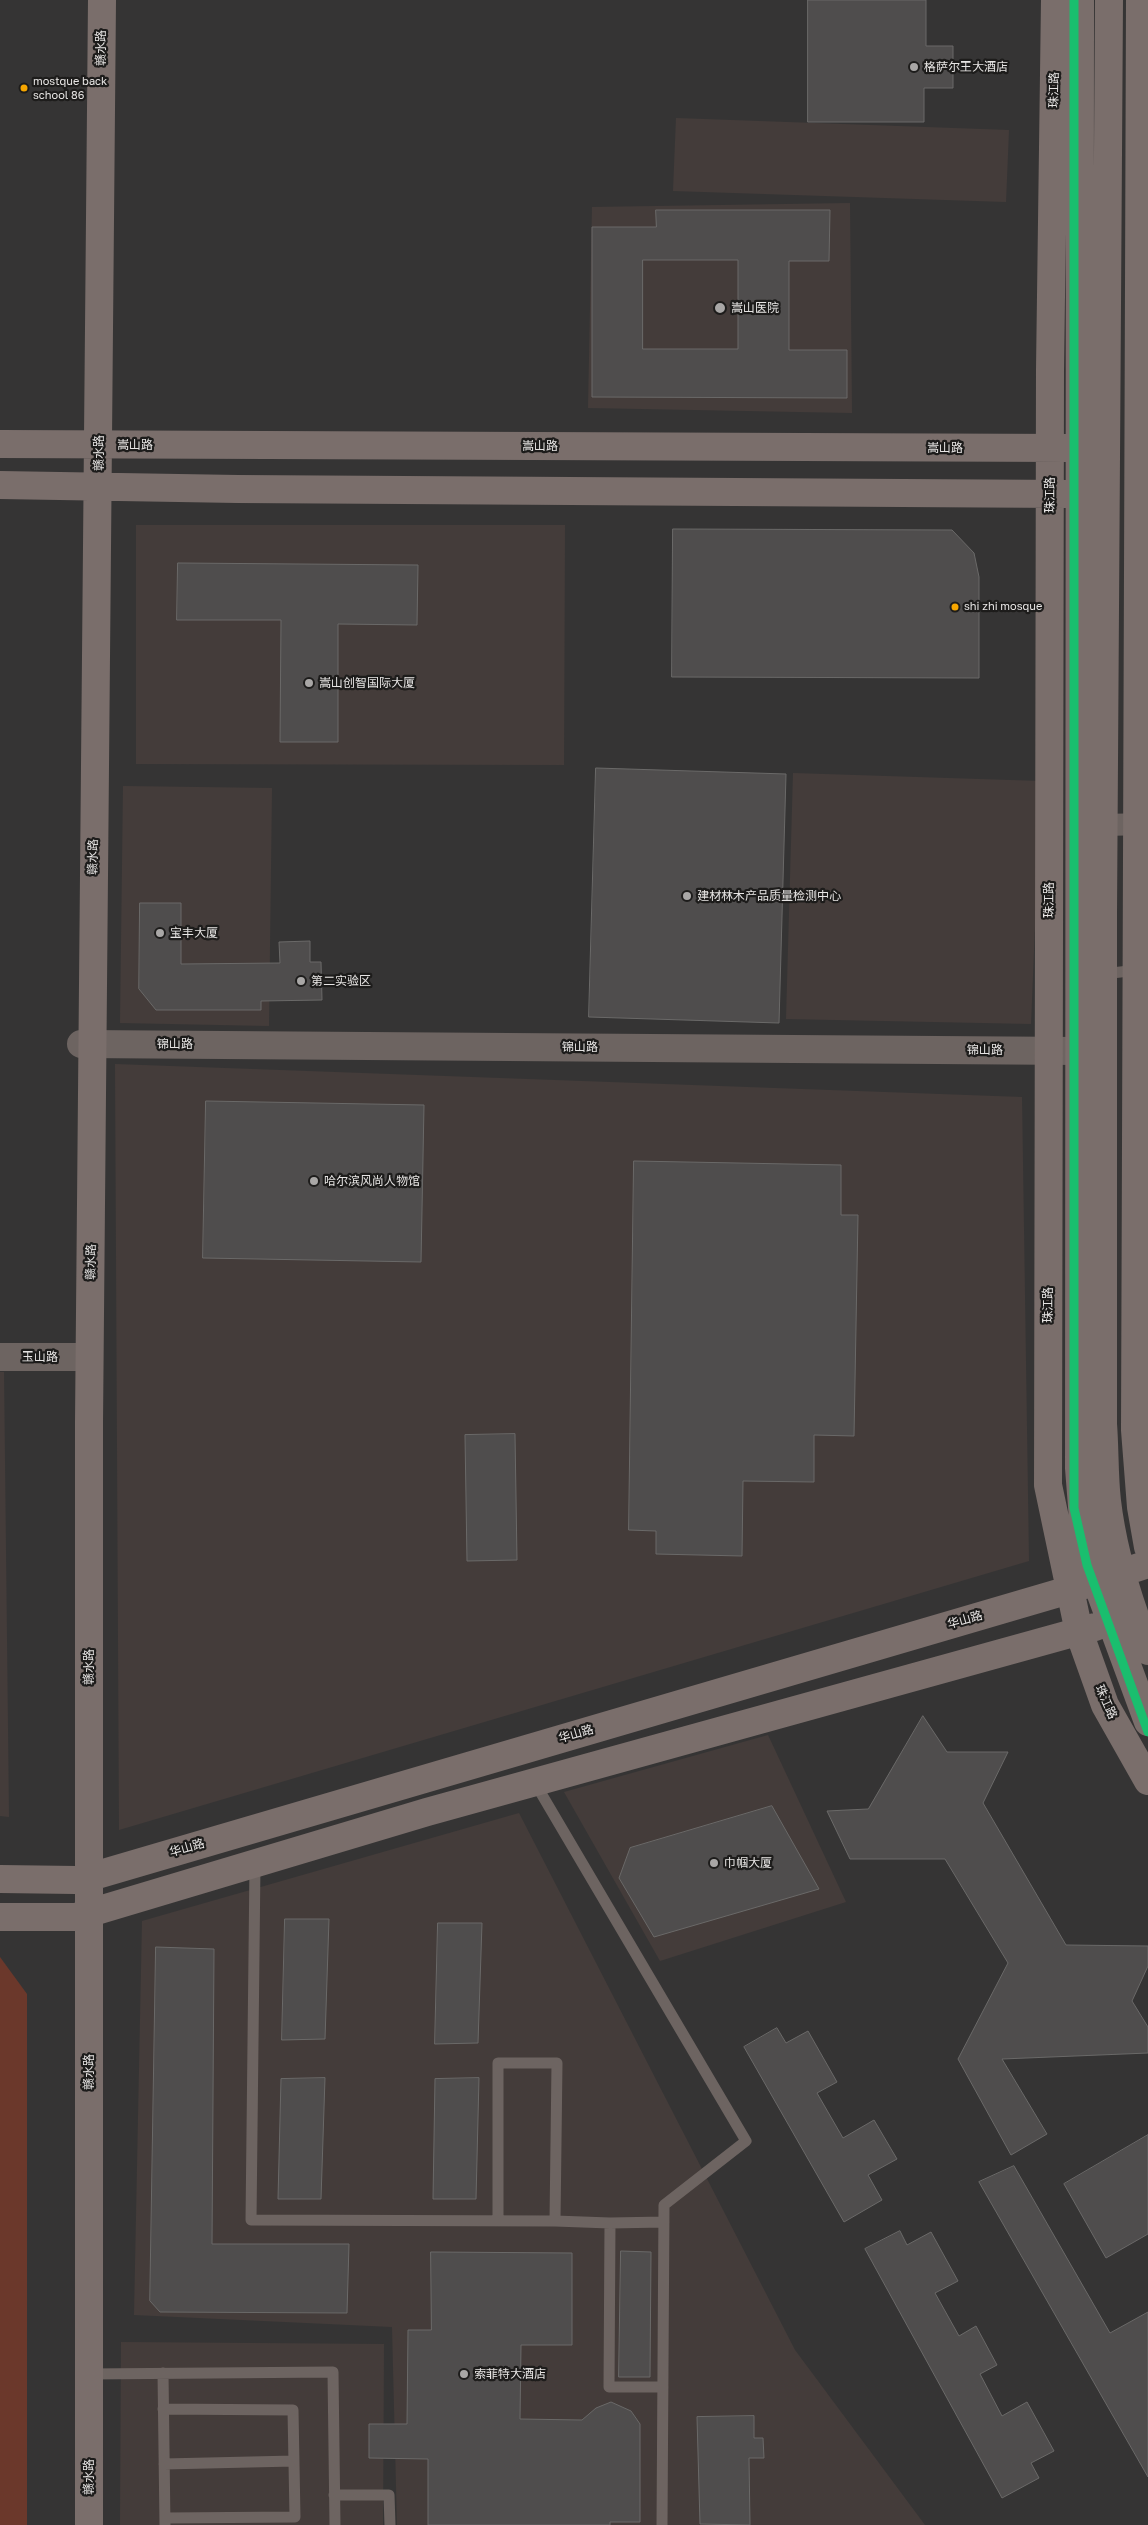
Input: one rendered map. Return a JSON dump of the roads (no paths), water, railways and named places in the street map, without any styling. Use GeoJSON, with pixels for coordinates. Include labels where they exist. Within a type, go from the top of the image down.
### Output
{"type":"FeatureCollection","features":[{"type":"Feature","properties":{"kind":"main road","name":"赣水路"},"geometry":{"type":"LineString","coordinates":[[83,1878],[89,1422],[87,1044],[91,485],[86,0]]}},
{"type":"Feature","properties":{"kind":"main road","name":"赣水路"},"geometry":{"type":"LineString","coordinates":[[91,445],[102,0]]}},
{"type":"Feature","properties":{"kind":"main road","name":"珠江路"},"geometry":{"type":"LineString","coordinates":[[1055,0],[1050,448],[1048,1485],[1079,1632],[1105,1705],[1148,1781]]}},
{"type":"Feature","properties":{"kind":"main road","name":"珠江路"},"geometry":{"type":"LineString","coordinates":[[1080,0],[1089,456],[1103,825],[1103,1424],[1107,1501],[1131,1616],[1148,1722]]}},
{"type":"Feature","properties":{"kind":"main road","name":"珠江路"},"geometry":{"type":"LineString","coordinates":[[1109,0],[1089,456],[1080,494],[1079,1468],[1083,1519],[1096,1581],[1131,1616],[1148,1651]]}},
{"type":"Feature","properties":{"kind":"main road"},"geometry":{"type":"LineString","coordinates":[[1140,0],[1143,457],[1142,970],[1135,1430],[1138,1479],[1148,1547]]}},
{"type":"Feature","properties":{"kind":"main road","name":"嵩山路"},"geometry":{"type":"LineString","coordinates":[[0,444],[1050,448],[1089,456]]}},
{"type":"Feature","properties":{"kind":"main road"},"geometry":{"type":"LineString","coordinates":[[0,485],[248,489],[1080,494]]}},
{"type":"Feature","properties":{"kind":"main road","name":"赣水路"},"geometry":{"type":"LineString","coordinates":[[87,1044],[79,1357],[89,2525]]}},
{"type":"Feature","properties":{"kind":"main road","name":"华山路"},"geometry":{"type":"LineString","coordinates":[[0,1880],[83,1878],[1069,1590],[1148,1564]]}},
{"type":"Feature","properties":{"kind":"main road"},"geometry":{"type":"LineString","coordinates":[[0,1917],[83,1915],[427,1812],[1131,1616]]}},
{"type":"Feature","properties":{"kind":"main road","name":"赣水路"},"geometry":{"type":"LineString","coordinates":[[71,2525],[83,1915]]}},
{"type":"Feature","properties":{"kind":"street"},"geometry":{"type":"LineString","coordinates":[[1089,456],[1143,457]]}},
{"type":"Feature","properties":{"kind":"street"},"geometry":{"type":"LineString","coordinates":[[1103,825],[1142,824]]}},
{"type":"Feature","properties":{"kind":"street","name":"锦山路"},"geometry":{"type":"LineString","coordinates":[[87,1044],[1079,1051]]}},
{"type":"Feature","properties":{"kind":"street","name":"玉山路"},"geometry":{"type":"LineString","coordinates":[[0,1357],[79,1357]]}},
{"type":"Feature","properties":{"kind":"lane"},"geometry":{"type":"LineString","coordinates":[[1103,974],[1142,970]]}},
{"type":"Feature","properties":{"kind":"lane"},"geometry":{"type":"LineString","coordinates":[[536,1783],[746,2141],[664,2205],[662,2525]]}},
{"type":"Feature","properties":{"kind":"lane"},"geometry":{"type":"LineString","coordinates":[[255,1864],[251,2220],[664,2222]]}},
{"type":"Feature","properties":{"kind":"lane"},"geometry":{"type":"LineString","coordinates":[[498,2221],[498,2063],[557,2064],[555,2221]]}},
{"type":"Feature","properties":{"kind":"lane"},"geometry":{"type":"LineString","coordinates":[[610,2223],[609,2387],[663,2387]]}},
{"type":"Feature","properties":{"kind":"lane"},"geometry":{"type":"LineString","coordinates":[[89,2374],[333,2372],[335,2525]]}},
{"type":"Feature","properties":{"kind":"lane"},"geometry":{"type":"LineString","coordinates":[[163,2373],[163,2409],[165,2522],[295,2517],[293,2410],[163,2409]]}},
{"type":"Feature","properties":{"kind":"lane"},"geometry":{"type":"LineString","coordinates":[[164,2464],[294,2461]]}},
{"type":"Feature","properties":{"kind":"lane"},"geometry":{"type":"LineString","coordinates":[[334,2495],[390,2495],[390,2525]]}},
{"type":"Feature","properties":{"kind":"place","name":"格萨尔王大酒店"},"geometry":{"type":"Point","coordinates":[914,67]}},
{"type":"Feature","properties":{"kind":"place","name":"mostque back school 86"},"geometry":{"type":"Point","coordinates":[24,88]}},
{"type":"Feature","properties":{"kind":"place","name":"嵩山医院"},"geometry":{"type":"Point","coordinates":[720,308]}},
{"type":"Feature","properties":{"kind":"place","name":"shi zhi mosque"},"geometry":{"type":"Point","coordinates":[955,607]}},
{"type":"Feature","properties":{"kind":"place","name":"嵩山创智国际大厦"},"geometry":{"type":"Point","coordinates":[309,683]}},
{"type":"Feature","properties":{"kind":"place","name":"建材林木产品质量检测中心"},"geometry":{"type":"Point","coordinates":[687,896]}},
{"type":"Feature","properties":{"kind":"place","name":"宝丰大厦"},"geometry":{"type":"Point","coordinates":[160,933]}},
{"type":"Feature","properties":{"kind":"place","name":"第二实验区"},"geometry":{"type":"Point","coordinates":[301,981]}},
{"type":"Feature","properties":{"kind":"place","name":"哈尔滨风尚人物馆"},"geometry":{"type":"Point","coordinates":[314,1181]}},
{"type":"Feature","properties":{"kind":"place","name":"巾帼大厦"},"geometry":{"type":"Point","coordinates":[714,1863]}},
{"type":"Feature","properties":{"kind":"place","name":"索菲特大酒店"},"geometry":{"type":"Point","coordinates":[464,2374]}}]}
